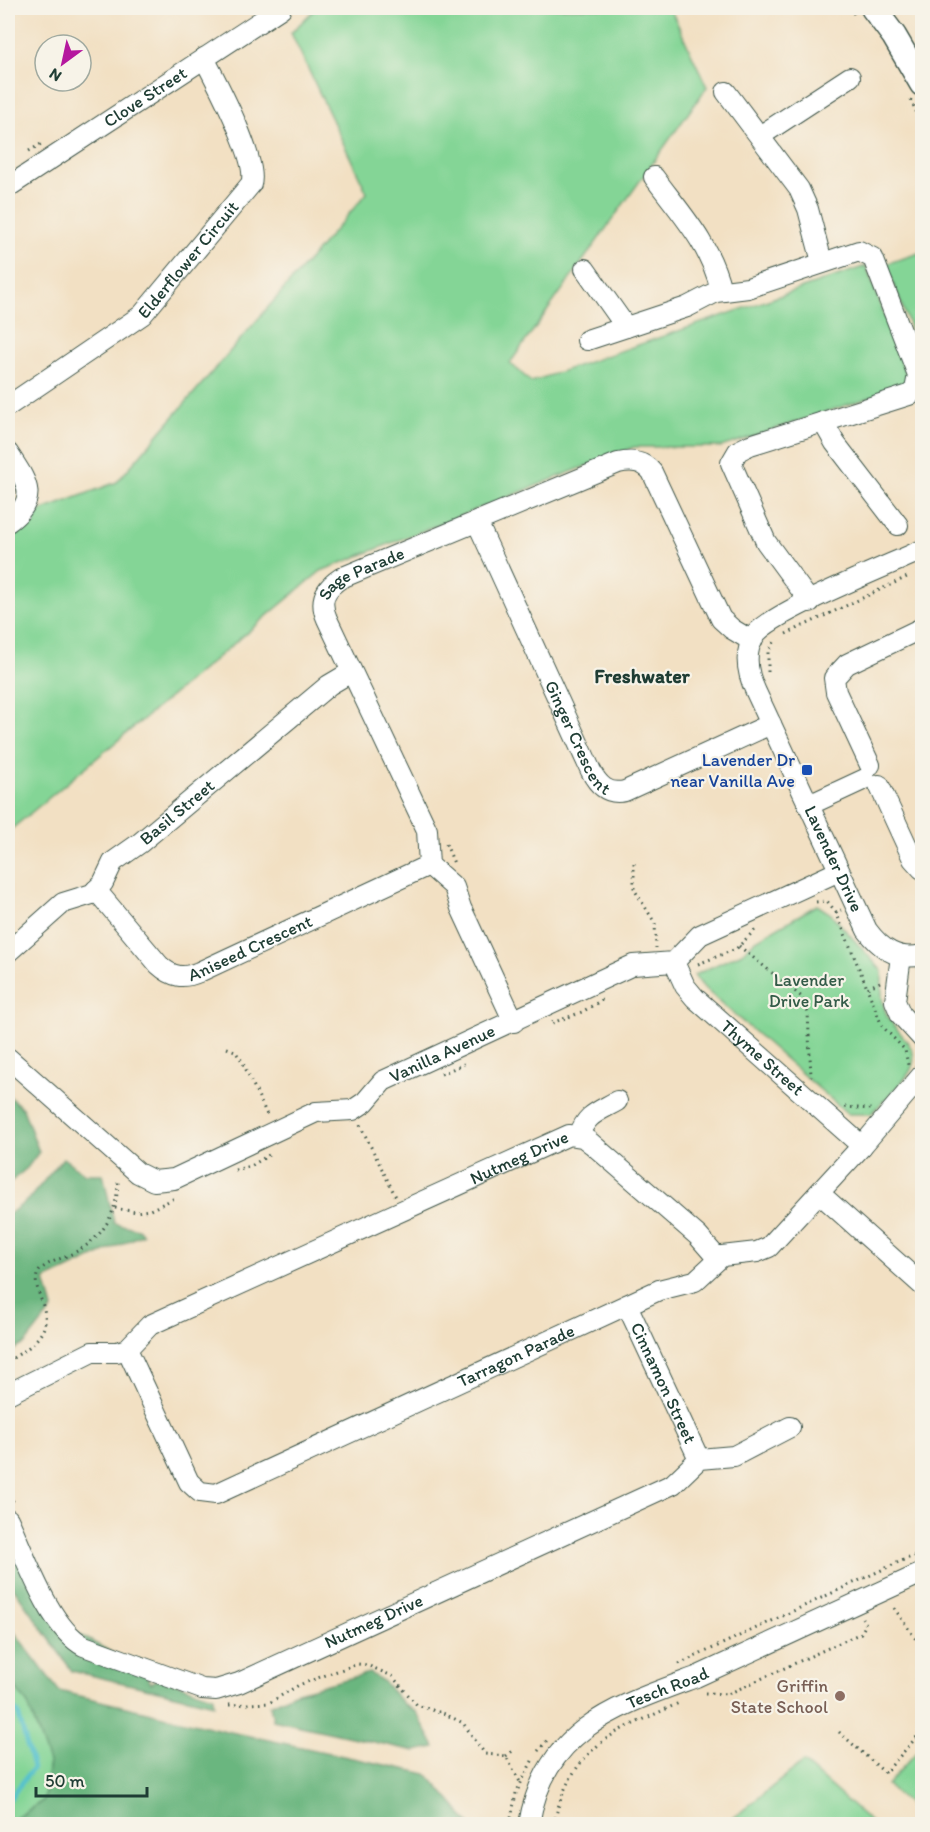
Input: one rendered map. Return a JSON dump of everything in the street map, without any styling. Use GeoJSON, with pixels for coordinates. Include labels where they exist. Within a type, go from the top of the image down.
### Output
{"type":"FeatureCollection","features":[{"type":"Feature","properties":{"kind":"main road"},"geometry":{"type":"LineString","coordinates":[[873,8],[894,36],[922,84]]}},
{"type":"Feature","properties":{"kind":"street","name":"Clove Street"},"geometry":{"type":"LineString","coordinates":[[8,187],[281,8]]}},
{"type":"Feature","properties":{"kind":"street","name":"Elderflower Circuit"},"geometry":{"type":"LineString","coordinates":[[8,406],[142,315],[252,184],[254,175],[250,157],[204,58]]}},
{"type":"Feature","properties":{"kind":"street"},"geometry":{"type":"LineString","coordinates":[[760,136],[850,77]]}},
{"type":"Feature","properties":{"kind":"street"},"geometry":{"type":"LineString","coordinates":[[726,92],[804,199],[822,262]]}},
{"type":"Feature","properties":{"kind":"street"},"geometry":{"type":"LineString","coordinates":[[654,177],[705,244],[721,290]]}},
{"type":"Feature","properties":{"kind":"street"},"geometry":{"type":"LineString","coordinates":[[587,340],[687,307],[721,290],[748,288],[805,270],[822,262],[859,252],[873,258],[921,383],[909,395],[750,445],[738,451],[731,463],[766,542],[810,603]]}},
{"type":"Feature","properties":{"kind":"street"},"geometry":{"type":"LineString","coordinates":[[585,269],[626,327]]}},
{"type":"Feature","properties":{"kind":"street"},"geometry":{"type":"LineString","coordinates":[[823,422],[835,443],[898,525]]}},
{"type":"Feature","properties":{"kind":"street"},"geometry":{"type":"LineString","coordinates":[[8,453],[25,480],[28,493],[21,511],[8,522]]}},
{"type":"Feature","properties":{"kind":"street","name":"Sage Parade"},"geometry":{"type":"LineString","coordinates":[[429,865],[427,830],[324,612],[322,600],[329,586],[341,578],[618,463],[640,463],[652,472],[721,619],[752,641]]}},
{"type":"Feature","properties":{"kind":"street","name":"Ginger Crescent"},"geometry":{"type":"LineString","coordinates":[[477,522],[591,771],[600,786],[612,792],[625,791],[771,724]]}},
{"type":"Feature","properties":{"kind":"street"},"geometry":{"type":"LineString","coordinates":[[752,641],[761,628],[772,620],[922,550]]}},
{"type":"Feature","properties":{"kind":"street"},"geometry":{"type":"LineString","coordinates":[[922,628],[847,664],[834,678],[836,692],[871,776],[913,859],[922,869]]}},
{"type":"Feature","properties":{"kind":"street","name":"Lavender Drive"},"geometry":{"type":"LineString","coordinates":[[752,641],[748,654],[748,670],[839,871],[873,939],[886,951],[901,956]]}},
{"type":"Feature","properties":{"kind":"street","name":"Basil Street"},"geometry":{"type":"LineString","coordinates":[[96,890],[117,858],[140,843],[329,685],[351,672]]}},
{"type":"Feature","properties":{"kind":"street"},"geometry":{"type":"LineString","coordinates":[[809,805],[871,776]]}},
{"type":"Feature","properties":{"kind":"street"},"geometry":{"type":"LineString","coordinates":[[429,865],[454,887],[514,1022]]}},
{"type":"Feature","properties":{"kind":"street","name":"Aniseed Crescent"},"geometry":{"type":"LineString","coordinates":[[96,890],[159,966],[168,973],[180,977],[199,972],[429,865]]}},
{"type":"Feature","properties":{"kind":"street"},"geometry":{"type":"LineString","coordinates":[[681,965],[700,935],[839,871]]}},
{"type":"Feature","properties":{"kind":"street"},"geometry":{"type":"LineString","coordinates":[[8,952],[63,903],[96,890]]}},
{"type":"Feature","properties":{"kind":"street"},"geometry":{"type":"LineString","coordinates":[[922,955],[901,956],[895,1001],[902,1015],[922,1038]]}},
{"type":"Feature","properties":{"kind":"street","name":"Vanilla Avenue"},"geometry":{"type":"LineString","coordinates":[[8,1058],[138,1173],[160,1181],[184,1175],[316,1112],[353,1110],[365,1102],[383,1081],[633,965],[681,965]]}},
{"type":"Feature","properties":{"kind":"street","name":"Thyme Street"},"geometry":{"type":"LineString","coordinates":[[681,965],[685,986],[695,998],[862,1146]]}},
{"type":"Feature","properties":{"kind":"street"},"geometry":{"type":"LineString","coordinates":[[718,1259],[728,1255],[757,1252],[770,1246],[862,1146],[915,1072]]}},
{"type":"Feature","properties":{"kind":"street","name":"Nutmeg Drive"},"geometry":{"type":"LineString","coordinates":[[579,1136],[590,1114],[617,1101]]}},
{"type":"Feature","properties":{"kind":"street","name":"Nutmeg Drive"},"geometry":{"type":"LineString","coordinates":[[127,1349],[150,1325],[560,1138],[579,1136],[592,1144],[698,1236],[718,1259]]}},
{"type":"Feature","properties":{"kind":"street"},"geometry":{"type":"LineString","coordinates":[[819,1193],[922,1285]]}},
{"type":"Feature","properties":{"kind":"street","name":"Tarragon Parade"},"geometry":{"type":"LineString","coordinates":[[127,1349],[189,1482],[200,1492],[216,1494],[665,1287],[696,1281],[718,1259]]}},
{"type":"Feature","properties":{"kind":"street","name":"Cinnamon Street"},"geometry":{"type":"LineString","coordinates":[[627,1305],[699,1460]]}},
{"type":"Feature","properties":{"kind":"street"},"geometry":{"type":"LineString","coordinates":[[8,1394],[92,1352],[117,1352],[127,1349]]}},
{"type":"Feature","properties":{"kind":"street"},"geometry":{"type":"LineString","coordinates":[[699,1460],[734,1456],[790,1427]]}},
{"type":"Feature","properties":{"kind":"street","name":"Nutmeg Drive"},"geometry":{"type":"LineString","coordinates":[[12,1514],[54,1617],[70,1637],[84,1646],[191,1686],[216,1690],[239,1683],[673,1484],[699,1460]]}},
{"type":"Feature","properties":{"kind":"street","name":"Tesch Road"},"geometry":{"type":"LineString","coordinates":[[529,1824],[536,1791],[550,1765],[573,1736],[596,1719],[662,1689],[705,1673],[922,1573]]}},
{"type":"Feature","properties":{"kind":"path"},"geometry":{"type":"LineString","coordinates":[[768,675],[768,652],[777,639],[912,575]]}},
{"type":"Feature","properties":{"kind":"path"},"geometry":{"type":"LineString","coordinates":[[443,839],[458,870]]}},
{"type":"Feature","properties":{"kind":"path"},"geometry":{"type":"LineString","coordinates":[[634,863],[634,889],[655,923],[655,953]]}},
{"type":"Feature","properties":{"kind":"path"},"geometry":{"type":"LineString","coordinates":[[808,905],[827,901],[836,912],[882,1026],[905,1050],[915,1072]]}},
{"type":"Feature","properties":{"kind":"path"},"geometry":{"type":"LineString","coordinates":[[836,912],[844,908]]}},
{"type":"Feature","properties":{"kind":"path"},"geometry":{"type":"LineString","coordinates":[[681,965],[739,946],[749,934],[764,926]]}},
{"type":"Feature","properties":{"kind":"path"},"geometry":{"type":"LineString","coordinates":[[739,946],[803,998],[808,1013],[809,1071],[813,1082]]}},
{"type":"Feature","properties":{"kind":"path"},"geometry":{"type":"LineString","coordinates":[[867,988],[885,981]]}},
{"type":"Feature","properties":{"kind":"path"},"geometry":{"type":"LineString","coordinates":[[227,1048],[235,1051],[242,1061],[271,1123]]}},
{"type":"Feature","properties":{"kind":"path"},"geometry":{"type":"LineString","coordinates":[[839,1103],[851,1110],[875,1108]]}},
{"type":"Feature","properties":{"kind":"path"},"geometry":{"type":"LineString","coordinates":[[359,1123],[397,1199],[401,1198]]}},
{"type":"Feature","properties":{"kind":"path"},"geometry":{"type":"LineString","coordinates":[[8,1361],[30,1346],[44,1329],[46,1311],[36,1282],[39,1272],[95,1239],[115,1208],[118,1176],[125,1182]]}},
{"type":"Feature","properties":{"kind":"path"},"geometry":{"type":"LineString","coordinates":[[161,1199],[170,1199]]}},
{"type":"Feature","properties":{"kind":"path"},"geometry":{"type":"LineString","coordinates":[[8,1490],[12,1514]]}},
{"type":"Feature","properties":{"kind":"path"},"geometry":{"type":"LineString","coordinates":[[894,1608],[922,1648]]}},
{"type":"Feature","properties":{"kind":"path"},"geometry":{"type":"LineString","coordinates":[[699,1694],[729,1694],[861,1633],[867,1624],[860,1614]]}},
{"type":"Feature","properties":{"kind":"path"},"geometry":{"type":"LineString","coordinates":[[228,1705],[256,1706],[270,1703],[316,1678],[358,1664],[367,1665],[392,1676],[417,1705],[446,1714],[463,1723],[485,1754],[506,1756],[514,1750]]}},
{"type":"Feature","properties":{"kind":"path"},"geometry":{"type":"LineString","coordinates":[[554,1824],[565,1788],[585,1755],[601,1741],[627,1727],[689,1699]]}},
{"type":"Feature","properties":{"kind":"path"},"geometry":{"type":"LineString","coordinates":[[624,1722],[627,1727]]}},
{"type":"Feature","properties":{"kind":"path"},"geometry":{"type":"LineString","coordinates":[[839,1732],[885,1773],[922,1731]]}},
{"type":"Feature","properties":{"kind":"path"},"geometry":{"type":"LineString","coordinates":[[506,1756],[520,1782]]}},
{"type":"Feature","properties":{"kind":"green space"},"geometry":{"type":"Polygon","coordinates":[[[316,8],[670,8],[707,87],[510,363],[531,382],[866,266],[910,384],[721,447],[634,447],[321,571],[8,832],[8,528],[43,510],[117,482],[367,193],[291,33],[316,8]]]}},
{"type":"Feature","properties":{"kind":"green space"},"geometry":{"type":"Polygon","coordinates":[[[922,252],[922,358],[886,264],[922,252]]]}},
{"type":"Feature","properties":{"kind":"green space","name":"Lavender Drive Park"},"geometry":{"type":"Polygon","coordinates":[[[817,905],[831,914],[882,971],[885,1012],[908,1043],[914,1057],[909,1073],[871,1114],[848,1114],[704,988],[694,975],[742,953],[756,940],[817,905]]]}},
{"type":"Feature","properties":{"kind":"green space"},"geometry":{"type":"Polygon","coordinates":[[[8,1095],[23,1109],[39,1152],[27,1168],[8,1184],[8,1095]]]}},
{"type":"Feature","properties":{"kind":"green space"},"geometry":{"type":"Polygon","coordinates":[[[63,1158],[85,1174],[103,1174],[114,1223],[138,1229],[143,1234],[45,1280],[53,1308],[25,1344],[8,1353],[8,1215],[29,1199],[63,1158]]]}},
{"type":"Feature","properties":{"kind":"green space"},"geometry":{"type":"Polygon","coordinates":[[[8,1526],[53,1620],[145,1671],[151,1683],[160,1678],[213,1696],[214,1704],[72,1671],[8,1580],[8,1526]]]}},
{"type":"Feature","properties":{"kind":"green space"},"geometry":{"type":"Polygon","coordinates":[[[8,1624],[59,1691],[226,1731],[427,1774],[470,1824],[8,1824],[44,1800],[49,1762],[28,1704],[8,1678],[8,1624]]]}},
{"type":"Feature","properties":{"kind":"green space"},"geometry":{"type":"Polygon","coordinates":[[[369,1673],[383,1681],[404,1705],[416,1712],[435,1747],[415,1751],[273,1720],[270,1705],[294,1693],[369,1673]]]}},
{"type":"Feature","properties":{"kind":"green space"},"geometry":{"type":"Polygon","coordinates":[[[8,1678],[28,1704],[49,1762],[44,1800],[8,1823],[8,1678]]]}},
{"type":"Feature","properties":{"kind":"green space"},"geometry":{"type":"Polygon","coordinates":[[[922,1746],[922,1797],[913,1808],[887,1785],[922,1746]]]}},
{"type":"Feature","properties":{"kind":"green space"},"geometry":{"type":"Polygon","coordinates":[[[803,1762],[873,1824],[726,1824],[803,1762]]]}},
{"type":"Feature","properties":{"kind":"waterway"},"geometry":{"type":"LineString","coordinates":[[8,1703],[18,1713],[33,1768],[8,1801]]}},
{"type":"Feature","properties":{"kind":"place","name":"Lavender Dr near Vanilla Ave"},"geometry":{"type":"Point","coordinates":[807,770]}},
{"type":"Feature","properties":{"kind":"place","name":"Griffin State School"},"geometry":{"type":"Point","coordinates":[840,1696]}},
{"type":"Feature","properties":{"kind":"district","name":"Freshwater"},"geometry":{"type":"Point","coordinates":[642,676]}}]}
